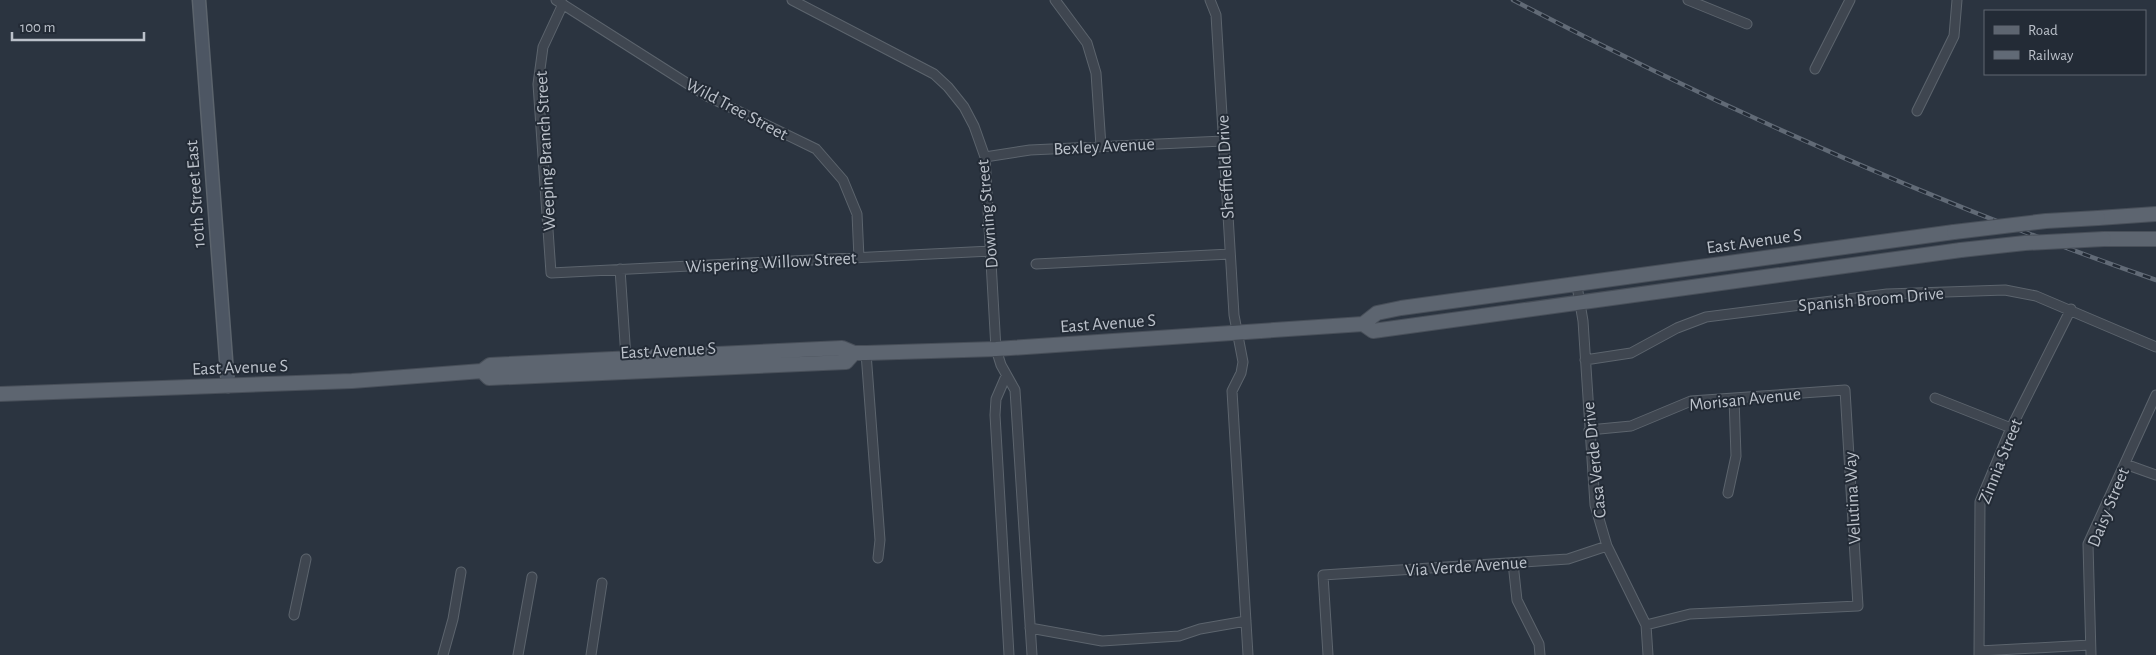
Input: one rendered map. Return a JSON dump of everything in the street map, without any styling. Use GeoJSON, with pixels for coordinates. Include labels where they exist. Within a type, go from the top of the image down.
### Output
{"type":"FeatureCollection","features":[{"type":"Feature","properties":{"kind":"main road","name":"10th Street East"},"geometry":{"type":"LineString","coordinates":[[199,0],[228,386]]}},
{"type":"Feature","properties":{"kind":"main road","name":"East Avenue S"},"geometry":{"type":"LineString","coordinates":[[0,394],[352,381],[482,371],[490,365],[842,348],[860,353],[996,349],[1363,324],[1377,313],[1393,310],[1577,286],[1954,232],[2046,221],[2156,214]]}},
{"type":"Feature","properties":{"kind":"main road","name":"East Avenue S"},"geometry":{"type":"LineString","coordinates":[[1363,324],[1373,331],[1580,304],[1960,250],[2025,243],[2104,239],[2156,239]]}},
{"type":"Feature","properties":{"kind":"main road","name":"East Avenue S"},"geometry":{"type":"LineString","coordinates":[[482,371],[490,378],[846,362],[860,353]]}},
{"type":"Feature","properties":{"kind":"street","name":"Downing Street"},"geometry":{"type":"LineString","coordinates":[[792,0],[934,74],[948,87],[964,107],[974,126],[985,157],[996,349],[1006,376],[1015,390],[1032,655]]}},
{"type":"Feature","properties":{"kind":"street"},"geometry":{"type":"LineString","coordinates":[[1055,0],[1087,43],[1096,73],[1101,146]]}},
{"type":"Feature","properties":{"kind":"street","name":"Sheffield Drive"},"geometry":{"type":"LineString","coordinates":[[1210,0],[1216,15],[1234,315],[1243,362],[1241,373],[1232,391],[1248,655]]}},
{"type":"Feature","properties":{"kind":"street"},"geometry":{"type":"LineString","coordinates":[[1688,0],[1747,24]]}},
{"type":"Feature","properties":{"kind":"street"},"geometry":{"type":"LineString","coordinates":[[1815,69],[1850,0]]}},
{"type":"Feature","properties":{"kind":"street"},"geometry":{"type":"LineString","coordinates":[[1917,111],[1954,36],[1957,0]]}},
{"type":"Feature","properties":{"kind":"street","name":"Wild Tree Street"},"geometry":{"type":"LineString","coordinates":[[560,2],[707,96],[816,150],[844,180],[857,214],[859,258]]}},
{"type":"Feature","properties":{"kind":"street","name":"Weeping Branch Street"},"geometry":{"type":"LineString","coordinates":[[551,272],[538,84],[543,47],[560,2]]}},
{"type":"Feature","properties":{"kind":"street","name":"Bexley Avenue"},"geometry":{"type":"LineString","coordinates":[[985,157],[1030,150],[1223,141]]}},
{"type":"Feature","properties":{"kind":"street","name":"Wispering Willow Street"},"geometry":{"type":"LineString","coordinates":[[551,272],[991,251]]}},
{"type":"Feature","properties":{"kind":"street"},"geometry":{"type":"LineString","coordinates":[[1036,264],[1230,254]]}},
{"type":"Feature","properties":{"kind":"street"},"geometry":{"type":"LineString","coordinates":[[560,374],[580,366],[624,363],[626,358],[620,269]]}},
{"type":"Feature","properties":{"kind":"street","name":"Casa Verde Drive"},"geometry":{"type":"LineString","coordinates":[[1577,286],[1585,360],[1595,505],[1607,546],[1646,625],[1648,655]]}},
{"type":"Feature","properties":{"kind":"street","name":"Spanish Broom Drive"},"geometry":{"type":"LineString","coordinates":[[1585,360],[1631,353],[1677,328],[1706,318],[1877,295],[2005,290],[2036,296],[2071,309],[2156,347]]}},
{"type":"Feature","properties":{"kind":"street","name":"Zinnia Street"},"geometry":{"type":"LineString","coordinates":[[1979,653],[1980,502],[2011,428],[2071,309]]}},
{"type":"Feature","properties":{"kind":"street"},"geometry":{"type":"LineString","coordinates":[[860,353],[880,540],[878,558]]}},
{"type":"Feature","properties":{"kind":"street"},"geometry":{"type":"LineString","coordinates":[[1006,376],[996,399],[995,415],[1009,655]]}},
{"type":"Feature","properties":{"kind":"street","name":"Morisan Avenue"},"geometry":{"type":"LineString","coordinates":[[1589,430],[1631,426],[1691,401],[1845,390]]}},
{"type":"Feature","properties":{"kind":"street","name":"Velutina Way"},"geometry":{"type":"LineString","coordinates":[[1646,625],[1690,614],[1858,606],[1845,390]]}},
{"type":"Feature","properties":{"kind":"street","name":"Daisy Street"},"geometry":{"type":"LineString","coordinates":[[2091,655],[2088,544],[2126,464],[2156,394]]}},
{"type":"Feature","properties":{"kind":"street"},"geometry":{"type":"LineString","coordinates":[[1728,493],[1736,456],[1734,398]]}},
{"type":"Feature","properties":{"kind":"street"},"geometry":{"type":"LineString","coordinates":[[1935,398],[2011,428]]}},
{"type":"Feature","properties":{"kind":"street"},"geometry":{"type":"LineString","coordinates":[[2126,464],[2156,475]]}},
{"type":"Feature","properties":{"kind":"street","name":"Via Verde Avenue"},"geometry":{"type":"LineString","coordinates":[[1328,655],[1323,575],[1568,559],[1607,546]]}},
{"type":"Feature","properties":{"kind":"street"},"geometry":{"type":"LineString","coordinates":[[294,615],[306,559]]}},
{"type":"Feature","properties":{"kind":"street"},"geometry":{"type":"LineString","coordinates":[[1513,563],[1517,600],[1539,644],[1540,655]]}},
{"type":"Feature","properties":{"kind":"street"},"geometry":{"type":"LineString","coordinates":[[443,655],[453,619],[462,572]]}},
{"type":"Feature","properties":{"kind":"street"},"geometry":{"type":"LineString","coordinates":[[518,655],[532,577]]}},
{"type":"Feature","properties":{"kind":"street"},"geometry":{"type":"LineString","coordinates":[[590,655],[602,583]]}},
{"type":"Feature","properties":{"kind":"street"},"geometry":{"type":"LineString","coordinates":[[1030,628],[1102,641],[1179,636],[1200,628],[1246,621]]}},
{"type":"Feature","properties":{"kind":"street"},"geometry":{"type":"LineString","coordinates":[[1979,653],[2090,645]]}},
{"type":"Feature","properties":{"kind":"railway"},"geometry":{"type":"LineString","coordinates":[[1513,0],[1591,40],[1829,152],[1991,219],[2156,280]]}}]}
